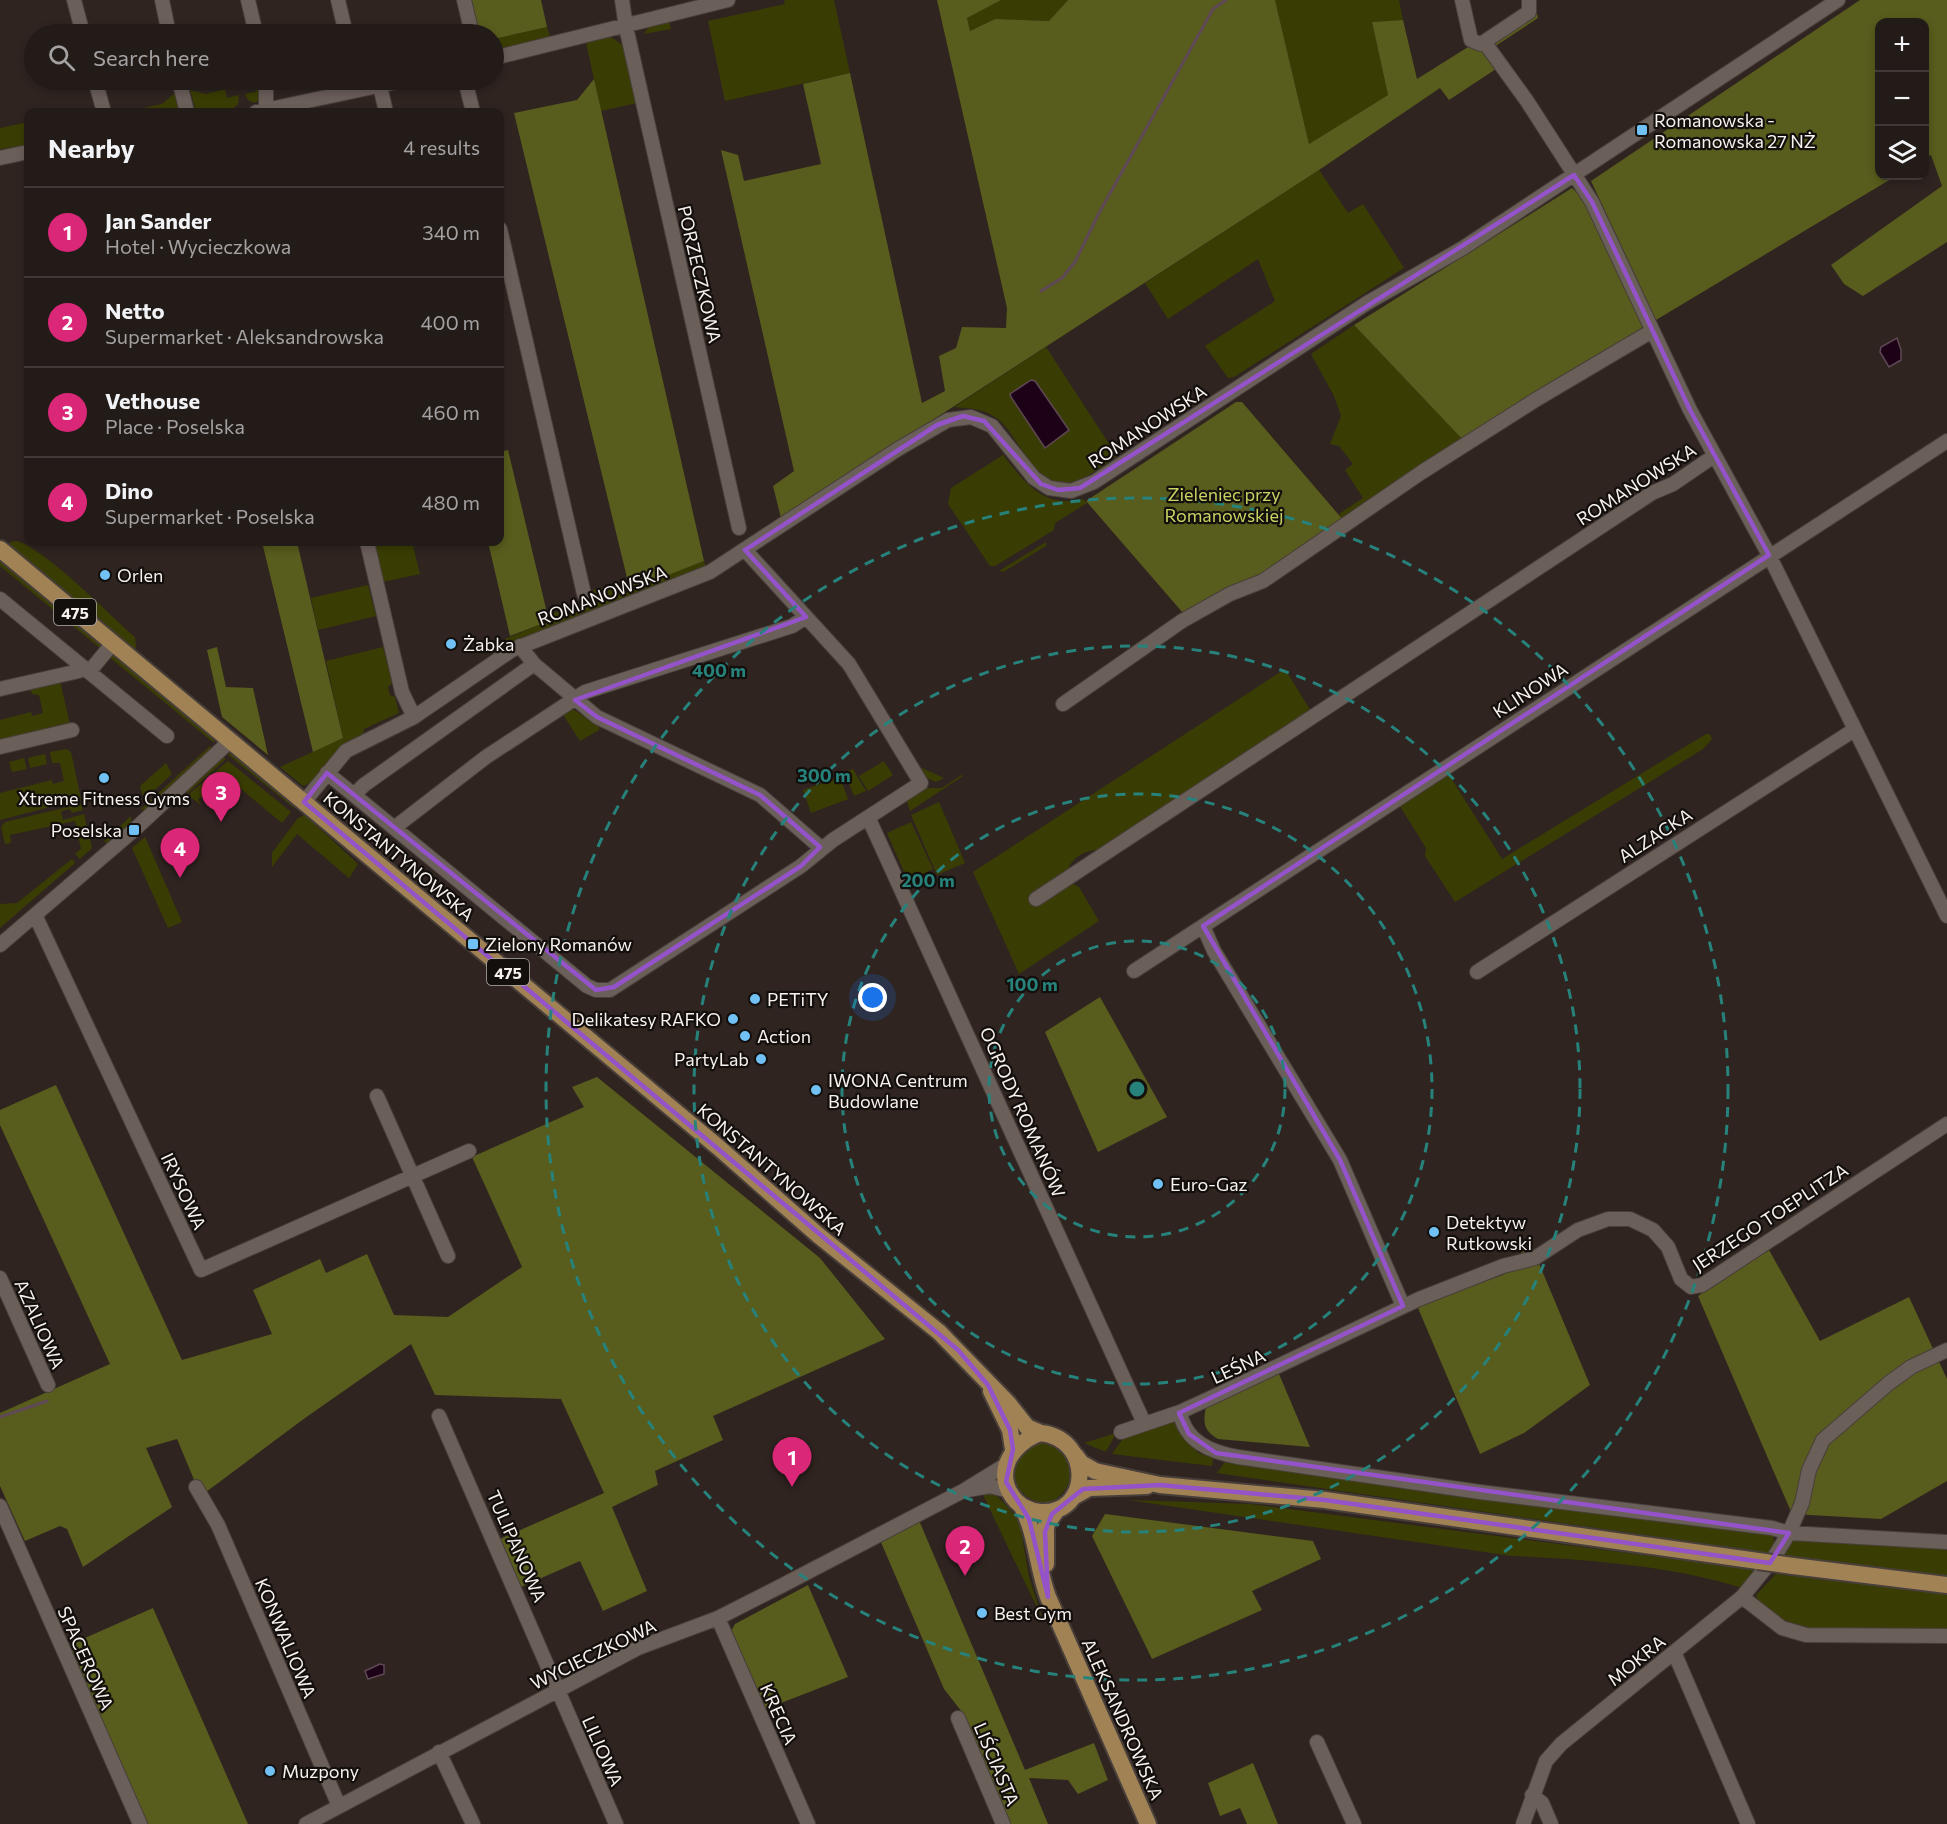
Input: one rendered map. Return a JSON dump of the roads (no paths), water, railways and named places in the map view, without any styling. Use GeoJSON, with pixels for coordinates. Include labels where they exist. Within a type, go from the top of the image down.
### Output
{"type":"FeatureCollection","features":[{"type":"Feature","properties":{"kind":"main road","name":"KONSTANTYNOWSKA"},"geometry":{"type":"LineString","coordinates":[[0,549],[718,1147],[818,1235],[924,1318],[958,1350],[988,1385],[1008,1403],[1027,1427],[1041,1433]]}},
{"type":"Feature","properties":{"kind":"main road","name":"KONSTANTYNOWSKA"},"geometry":{"type":"LineString","coordinates":[[988,1385],[1010,1430],[1010,1456]]}},
{"type":"Feature","properties":{"kind":"main road","name":"475"},"geometry":{"type":"LineString","coordinates":[[1041,1433],[1059,1438],[1076,1456]]}},
{"type":"Feature","properties":{"kind":"main road"},"geometry":{"type":"LineString","coordinates":[[1010,1456],[1022,1441],[1041,1433]]}},
{"type":"Feature","properties":{"kind":"main road","name":"475"},"geometry":{"type":"LineString","coordinates":[[1009,1491],[1006,1482],[1010,1456]]}},
{"type":"Feature","properties":{"kind":"main road"},"geometry":{"type":"LineString","coordinates":[[1076,1456],[1081,1463],[1095,1471],[1160,1485],[1325,1500],[1793,1566],[1947,1585]]}},
{"type":"Feature","properties":{"kind":"main road"},"geometry":{"type":"LineString","coordinates":[[1073,1497],[1079,1480],[1076,1456]]}},
{"type":"Feature","properties":{"kind":"main road"},"geometry":{"type":"LineString","coordinates":[[1009,1491],[1021,1505],[1036,1512],[1057,1510],[1089,1488],[1160,1485]]}},
{"type":"Feature","properties":{"kind":"main road","name":"ALEKSANDROWSKA"},"geometry":{"type":"LineString","coordinates":[[1021,1505],[1029,1519],[1037,1564],[1048,1597],[1148,1824]]}},
{"type":"Feature","properties":{"kind":"main road","name":"ALEKSANDROWSKA"},"geometry":{"type":"LineString","coordinates":[[1048,1597],[1045,1533],[1048,1520],[1057,1510]]}},
{"type":"Feature","properties":{"kind":"street"},"geometry":{"type":"LineString","coordinates":[[74,0],[81,24]]}},
{"type":"Feature","properties":{"kind":"street"},"geometry":{"type":"LineString","coordinates":[[162,0],[167,24]]}},
{"type":"Feature","properties":{"kind":"street"},"geometry":{"type":"LineString","coordinates":[[248,0],[254,24]]}},
{"type":"Feature","properties":{"kind":"street"},"geometry":{"type":"LineString","coordinates":[[338,0],[344,24]]}},
{"type":"Feature","properties":{"kind":"street"},"geometry":{"type":"LineString","coordinates":[[464,0],[470,24]]}},
{"type":"Feature","properties":{"kind":"street","name":"PORZECZKOWA"},"geometry":{"type":"LineString","coordinates":[[622,0],[626,27],[739,528]]}},
{"type":"Feature","properties":{"kind":"street"},"geometry":{"type":"LineString","coordinates":[[504,56],[537,49],[576,36],[626,27],[694,4],[728,0]]}},
{"type":"Feature","properties":{"kind":"street"},"geometry":{"type":"LineString","coordinates":[[1462,0],[1471,40],[1481,43],[1527,101],[1574,175]]}},
{"type":"Feature","properties":{"kind":"street","name":"ROMANOWSKA"},"geometry":{"type":"LineString","coordinates":[[304,802],[352,747],[414,717],[520,646],[694,579],[745,550],[920,435],[957,417],[975,417],[992,426],[1034,478],[1044,486],[1053,490],[1071,491],[1091,484],[1367,303],[1463,248],[1838,0]]}},
{"type":"Feature","properties":{"kind":"street"},"geometry":{"type":"LineString","coordinates":[[1481,43],[1529,6]]}},
{"type":"Feature","properties":{"kind":"street"},"geometry":{"type":"LineString","coordinates":[[98,90],[103,108]]}},
{"type":"Feature","properties":{"kind":"street"},"geometry":{"type":"LineString","coordinates":[[182,90],[186,108]]}},
{"type":"Feature","properties":{"kind":"street"},"geometry":{"type":"LineString","coordinates":[[262,108],[265,90]]}},
{"type":"Feature","properties":{"kind":"street"},"geometry":{"type":"LineString","coordinates":[[276,108],[340,90]]}},
{"type":"Feature","properties":{"kind":"street"},"geometry":{"type":"LineString","coordinates":[[381,90],[385,108]]}},
{"type":"Feature","properties":{"kind":"street"},"geometry":{"type":"LineString","coordinates":[[467,90],[471,108]]}},
{"type":"Feature","properties":{"kind":"street"},"geometry":{"type":"LineString","coordinates":[[0,158],[24,153]]}},
{"type":"Feature","properties":{"kind":"street","name":"ROMANOWSKA"},"geometry":{"type":"LineString","coordinates":[[1574,175],[1592,202],[1714,456],[1769,555],[1947,916]]}},
{"type":"Feature","properties":{"kind":"street"},"geometry":{"type":"LineString","coordinates":[[504,246],[584,594]]}},
{"type":"Feature","properties":{"kind":"street"},"geometry":{"type":"LineString","coordinates":[[1063,704],[1182,621],[1230,594],[1263,580],[1422,472],[1537,399],[1652,331]]}},
{"type":"Feature","properties":{"kind":"street","name":"KLINOWA"},"geometry":{"type":"LineString","coordinates":[[1134,971],[1947,441]]}},
{"type":"Feature","properties":{"kind":"street","name":"ROMANOWSKA"},"geometry":{"type":"LineString","coordinates":[[1036,899],[1652,493],[1673,484],[1714,456]]}},
{"type":"Feature","properties":{"kind":"street"},"geometry":{"type":"LineString","coordinates":[[368,546],[402,692],[414,717]]}},
{"type":"Feature","properties":{"kind":"street"},"geometry":{"type":"LineString","coordinates":[[327,773],[586,986],[601,990],[614,987],[801,866],[821,848],[921,783],[849,664],[745,550]]}},
{"type":"Feature","properties":{"kind":"street"},"geometry":{"type":"LineString","coordinates":[[0,599],[167,736]]}},
{"type":"Feature","properties":{"kind":"street"},"geometry":{"type":"LineString","coordinates":[[394,828],[486,757],[585,692],[792,626],[806,617]]}},
{"type":"Feature","properties":{"kind":"street"},"geometry":{"type":"LineString","coordinates":[[0,690],[86,669],[113,644]]}},
{"type":"Feature","properties":{"kind":"street"},"geometry":{"type":"LineString","coordinates":[[520,646],[534,663],[574,700],[597,717],[760,795],[821,848]]}},
{"type":"Feature","properties":{"kind":"street"},"geometry":{"type":"LineString","coordinates":[[354,795],[364,785],[445,725],[534,663]]}},
{"type":"Feature","properties":{"kind":"street"},"geometry":{"type":"LineString","coordinates":[[0,747],[72,730]]}},
{"type":"Feature","properties":{"kind":"street","name":"ALZACKA"},"geometry":{"type":"LineString","coordinates":[[1477,972],[1854,730]]}},
{"type":"Feature","properties":{"kind":"street"},"geometry":{"type":"LineString","coordinates":[[0,945],[36,917],[135,830],[230,741]]}},
{"type":"Feature","properties":{"kind":"street","name":"OGRODY ROMANÓW"},"geometry":{"type":"LineString","coordinates":[[868,817],[1144,1423]]}},
{"type":"Feature","properties":{"kind":"street","name":"IRYSOWA"},"geometry":{"type":"LineString","coordinates":[[36,917],[201,1270],[469,1151]]}},
{"type":"Feature","properties":{"kind":"street"},"geometry":{"type":"LineString","coordinates":[[1203,926],[1214,951],[1340,1160],[1403,1306]]}},
{"type":"Feature","properties":{"kind":"street"},"geometry":{"type":"LineString","coordinates":[[377,1096],[448,1256]]}},
{"type":"Feature","properties":{"kind":"street","name":"JERZEGO TOEPLITZA"},"geometry":{"type":"LineString","coordinates":[[1366,1323],[1460,1281],[1535,1258],[1588,1225],[1614,1218],[1636,1221],[1653,1230],[1668,1247],[1681,1279],[1691,1287],[1702,1285],[1947,1124]]}},
{"type":"Feature","properties":{"kind":"street","name":"AZALIOWA"},"geometry":{"type":"LineString","coordinates":[[0,1278],[48,1384]]}},
{"type":"Feature","properties":{"kind":"street","name":"LEŚNA"},"geometry":{"type":"LineString","coordinates":[[1121,1432],[1180,1412],[1366,1323]]}},
{"type":"Feature","properties":{"kind":"street","name":"MOKRA"},"geometry":{"type":"LineString","coordinates":[[1522,1824],[1546,1761],[1561,1744],[1742,1597],[1773,1559],[1789,1533],[1802,1503],[1809,1470],[1823,1440],[1911,1367],[1947,1350]]}},
{"type":"Feature","properties":{"kind":"street"},"geometry":{"type":"LineString","coordinates":[[1180,1412],[1189,1434],[1216,1453],[1480,1492],[1772,1528],[1789,1533],[1947,1542]]}},
{"type":"Feature","properties":{"kind":"street","name":"TULIPANOWA"},"geometry":{"type":"LineString","coordinates":[[439,1416],[534,1631],[557,1692]]}},
{"type":"Feature","properties":{"kind":"street","name":"WYCIECZKOWA"},"geometry":{"type":"LineString","coordinates":[[306,1824],[333,1814],[439,1752],[638,1648],[718,1618],[963,1491],[1010,1456]]}},
{"type":"Feature","properties":{"kind":"street","name":"WYCIECZKOWA"},"geometry":{"type":"LineString","coordinates":[[963,1491],[990,1486],[1009,1491]]}},
{"type":"Feature","properties":{"kind":"street","name":"KONWALIOWA"},"geometry":{"type":"LineString","coordinates":[[196,1487],[218,1525],[333,1814]]}},
{"type":"Feature","properties":{"kind":"street","name":"SPACEROWA"},"geometry":{"type":"LineString","coordinates":[[0,1506],[140,1824]]}},
{"type":"Feature","properties":{"kind":"street"},"geometry":{"type":"LineString","coordinates":[[1742,1597],[1774,1624],[1800,1634],[1827,1637],[1947,1636]]}},
{"type":"Feature","properties":{"kind":"street","name":"KRECIA"},"geometry":{"type":"LineString","coordinates":[[718,1618],[808,1824]]}},
{"type":"Feature","properties":{"kind":"street"},"geometry":{"type":"LineString","coordinates":[[1674,1652],[1748,1824]]}},
{"type":"Feature","properties":{"kind":"street","name":"LILIOWA"},"geometry":{"type":"LineString","coordinates":[[557,1692],[616,1824]]}},
{"type":"Feature","properties":{"kind":"street","name":"LIŚCIASTA"},"geometry":{"type":"LineString","coordinates":[[958,1718],[1003,1824]]}},
{"type":"Feature","properties":{"kind":"street"},"geometry":{"type":"LineString","coordinates":[[1317,1742],[1354,1824]]}},
{"type":"Feature","properties":{"kind":"street"},"geometry":{"type":"LineString","coordinates":[[439,1752],[473,1824]]}},
{"type":"Feature","properties":{"kind":"street"},"geometry":{"type":"LineString","coordinates":[[1532,1795],[1542,1803],[1551,1824]]}},
{"type":"Feature","properties":{"kind":"waterway"},"geometry":{"type":"LineString","coordinates":[[1041,291],[1062,278],[1075,262],[1099,213],[1213,9],[1226,0]]}},
{"type":"Feature","properties":{"kind":"waterway"},"geometry":{"type":"LineString","coordinates":[[0,1417],[47,1401]]}},
{"type":"Feature","properties":{"kind":"place","name":"Romanowska - Romanowska 27 NŻ"},"geometry":{"type":"Point","coordinates":[1642,130]}},
{"type":"Feature","properties":{"kind":"place","name":"Orlen"},"geometry":{"type":"Point","coordinates":[105,575]}},
{"type":"Feature","properties":{"kind":"place","name":"Żabka"},"geometry":{"type":"Point","coordinates":[451,644]}},
{"type":"Feature","properties":{"kind":"place","name":"Xtreme Fitness Gyms"},"geometry":{"type":"Point","coordinates":[104,778]}},
{"type":"Feature","properties":{"kind":"place","name":"Vethouse"},"geometry":{"type":"Point","coordinates":[221,822]}},
{"type":"Feature","properties":{"kind":"place","name":"Poselska"},"geometry":{"type":"Point","coordinates":[134,830]}},
{"type":"Feature","properties":{"kind":"place","name":"Dino"},"geometry":{"type":"Point","coordinates":[180,878]}},
{"type":"Feature","properties":{"kind":"place","name":"Zielony Romanów"},"geometry":{"type":"Point","coordinates":[473,944]}},
{"type":"Feature","properties":{"kind":"place","name":"PETiTY"},"geometry":{"type":"Point","coordinates":[755,999]}},
{"type":"Feature","properties":{"kind":"place","name":"Delikatesy RAFKO"},"geometry":{"type":"Point","coordinates":[733,1019]}},
{"type":"Feature","properties":{"kind":"place","name":"Action"},"geometry":{"type":"Point","coordinates":[745,1036]}},
{"type":"Feature","properties":{"kind":"place","name":"PartyLab"},"geometry":{"type":"Point","coordinates":[761,1059]}},
{"type":"Feature","properties":{"kind":"place","name":"IWONA Centrum Budowlane"},"geometry":{"type":"Point","coordinates":[816,1090]}},
{"type":"Feature","properties":{"kind":"place","name":"Euro-Gaz"},"geometry":{"type":"Point","coordinates":[1158,1184]}},
{"type":"Feature","properties":{"kind":"place","name":"Detektyw Rutkowski"},"geometry":{"type":"Point","coordinates":[1434,1232]}},
{"type":"Feature","properties":{"kind":"place","name":"Jan Sander"},"geometry":{"type":"Point","coordinates":[792,1487]}},
{"type":"Feature","properties":{"kind":"place","name":"Netto"},"geometry":{"type":"Point","coordinates":[965,1576]}},
{"type":"Feature","properties":{"kind":"place","name":"Best Gym"},"geometry":{"type":"Point","coordinates":[982,1613]}},
{"type":"Feature","properties":{"kind":"place","name":"Muzpony"},"geometry":{"type":"Point","coordinates":[270,1771]}},
{"type":"Feature","properties":{"kind":"park label","name":"Zieleniec przy Romanowskiej"},"geometry":{"type":"Point","coordinates":[1224,504]}}]}
